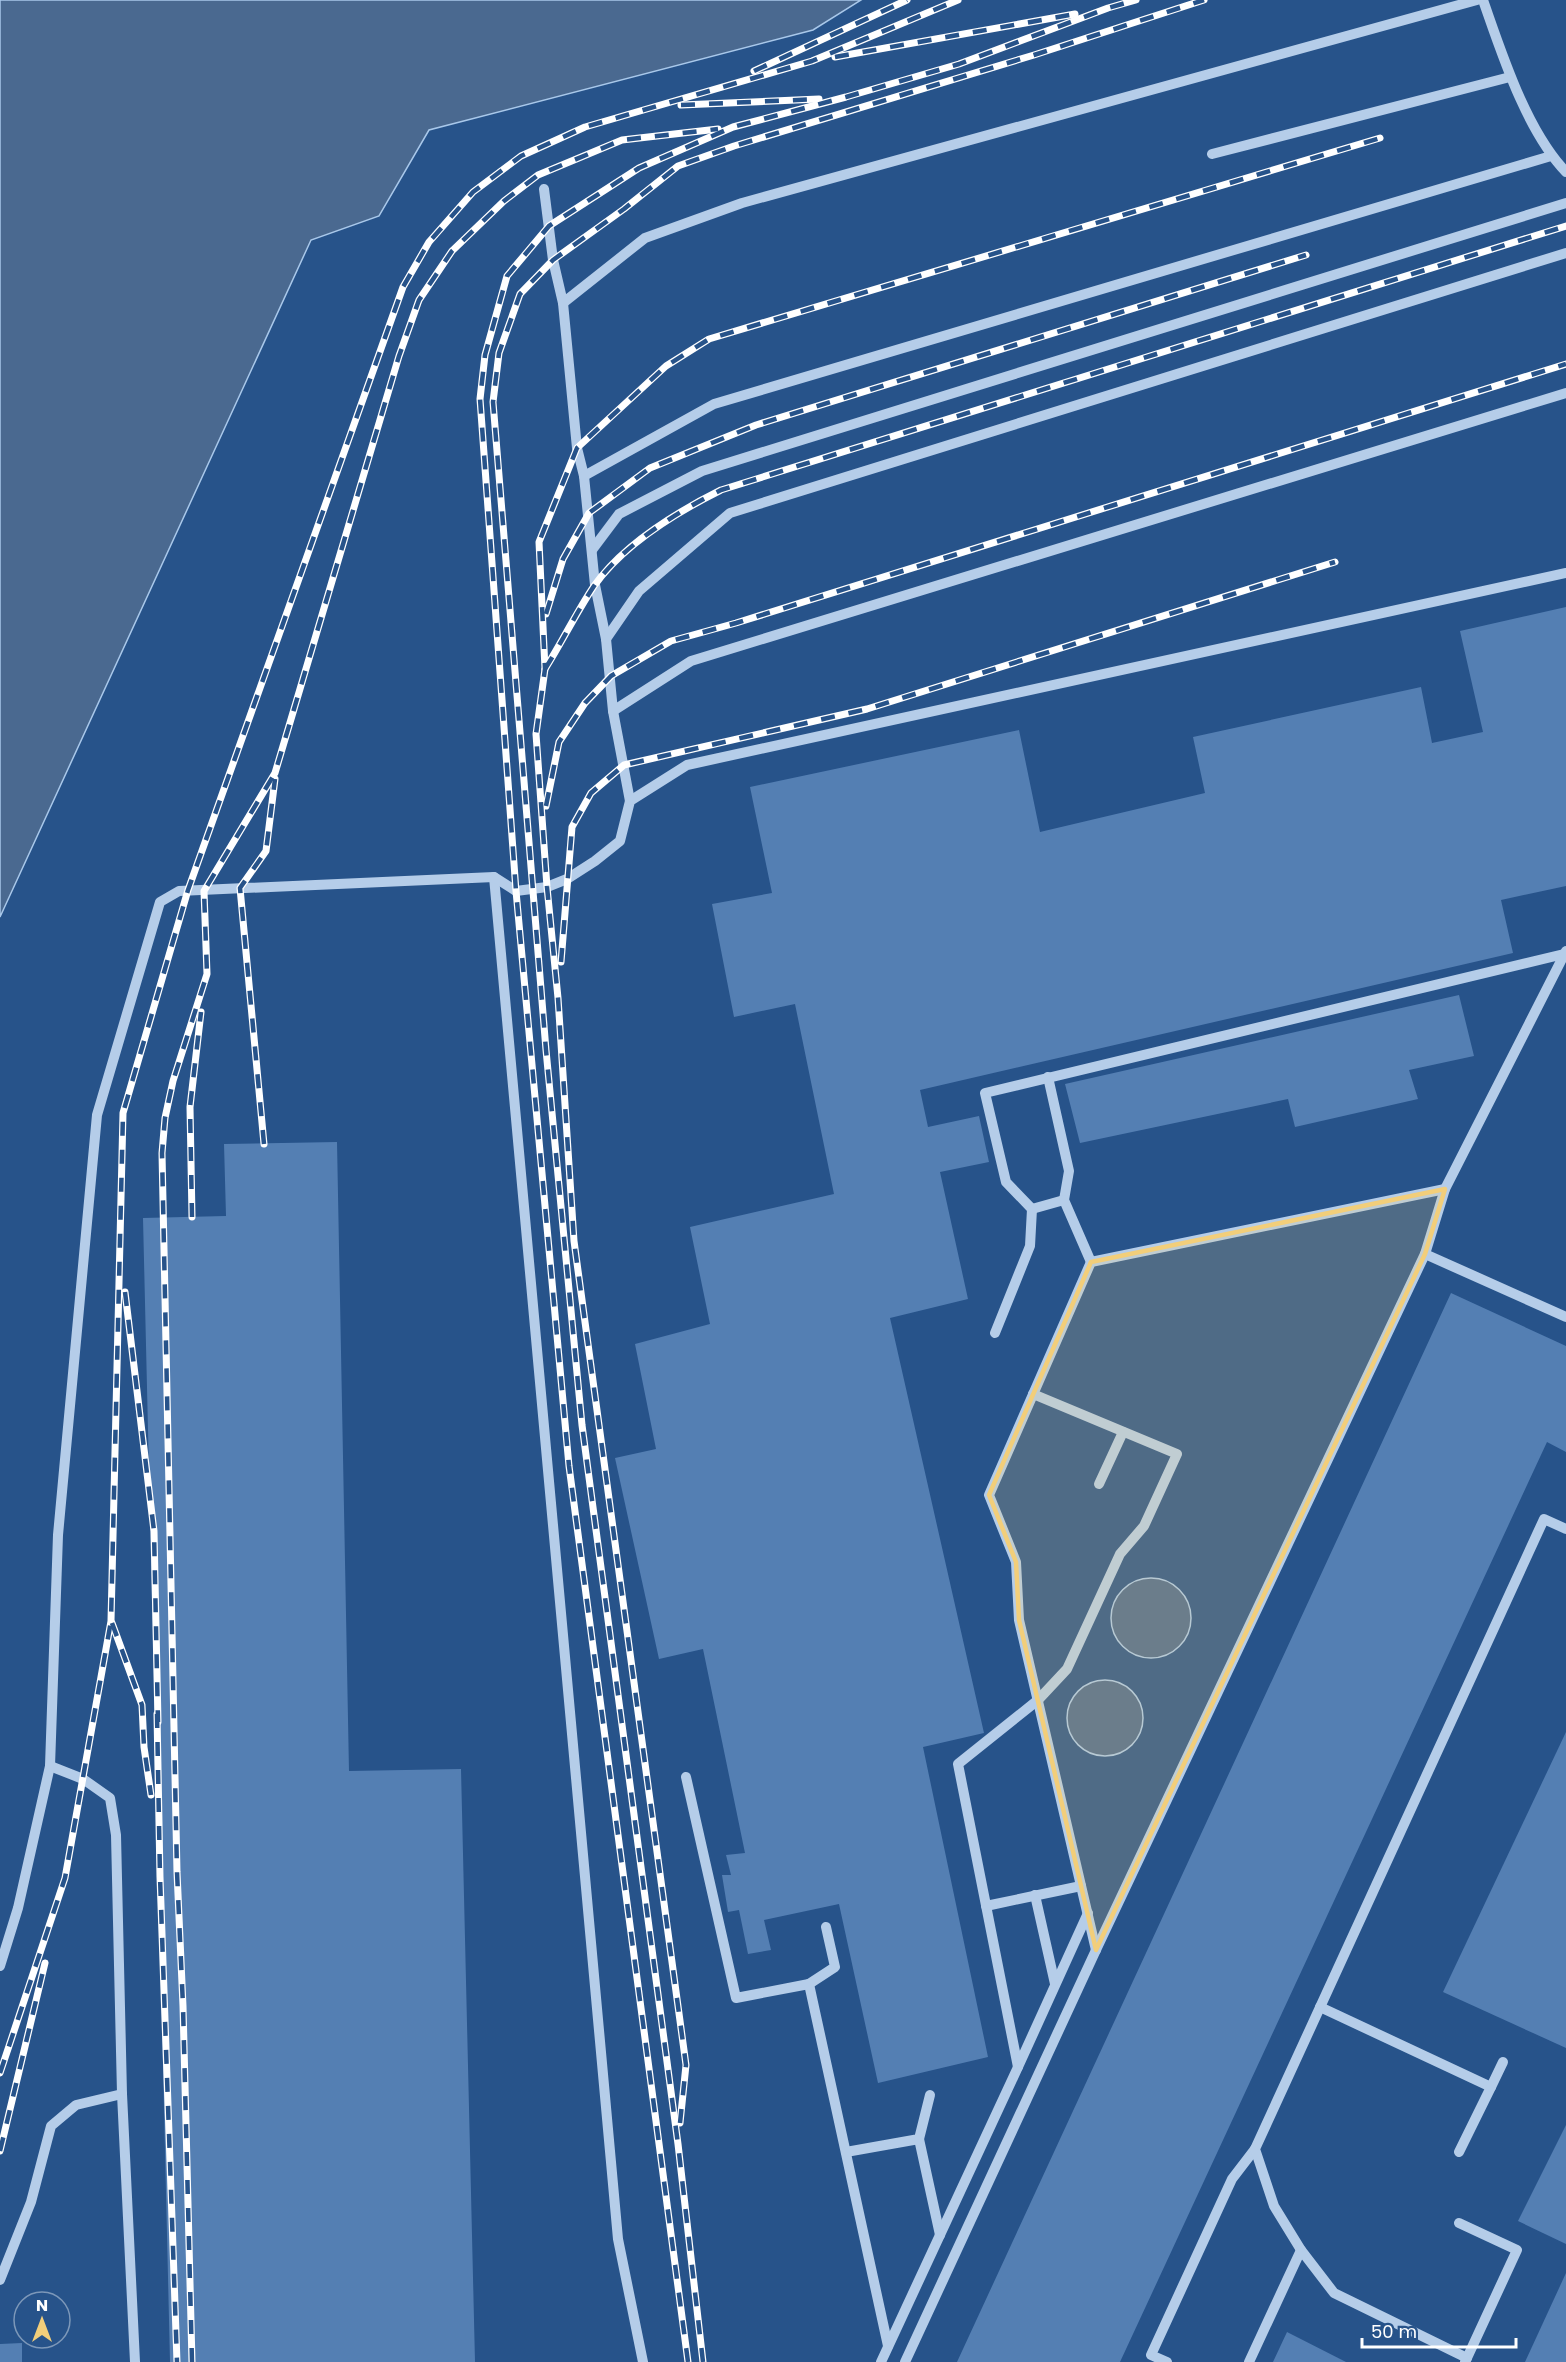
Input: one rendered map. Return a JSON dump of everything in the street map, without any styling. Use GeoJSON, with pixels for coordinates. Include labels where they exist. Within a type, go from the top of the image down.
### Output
{"type":"FeatureCollection","features":[{"type":"Feature","properties":{"kind":"street"},"geometry":{"type":"LineString","coordinates":[[563,303],[645,238],[742,203],[1477,0]]}},
{"type":"Feature","properties":{"kind":"street"},"geometry":{"type":"LineString","coordinates":[[1484,0],[1510,76],[1551,156],[1566,171]]}},
{"type":"Feature","properties":{"kind":"street"},"geometry":{"type":"LineString","coordinates":[[1212,154],[1510,76]]}},
{"type":"Feature","properties":{"kind":"street"},"geometry":{"type":"LineString","coordinates":[[584,476],[714,404],[1551,156]]}},
{"type":"Feature","properties":{"kind":"street"},"geometry":{"type":"LineString","coordinates":[[0,1965],[18,1908],[50,1766],[58,1535],[97,1115],[160,902],[179,891],[494,877],[516,891],[547,887],[567,879],[620,841],[630,801],[613,711],[606,639],[595,585],[584,476],[577,448],[563,303],[553,260],[544,189]]}},
{"type":"Feature","properties":{"kind":"street"},"geometry":{"type":"LineString","coordinates":[[592,550],[619,514],[702,471],[1566,203]]}},
{"type":"Feature","properties":{"kind":"street"},"geometry":{"type":"LineString","coordinates":[[606,639],[639,591],[730,513],[1566,253]]}},
{"type":"Feature","properties":{"kind":"street"},"geometry":{"type":"LineString","coordinates":[[613,711],[691,661],[1566,393]]}},
{"type":"Feature","properties":{"kind":"street"},"geometry":{"type":"LineString","coordinates":[[630,801],[687,765],[1566,573]]}},
{"type":"Feature","properties":{"kind":"street"},"geometry":{"type":"LineString","coordinates":[[494,877],[618,2239],[643,2362]]}},
{"type":"Feature","properties":{"kind":"street"},"geometry":{"type":"LineString","coordinates":[[995,1333],[1030,1246],[1032,1209],[1006,1182],[985,1093],[1565,953]]}},
{"type":"Feature","properties":{"kind":"street"},"geometry":{"type":"LineString","coordinates":[[905,2362],[1096,1950],[1425,1254],[1445,1189],[1565,953]]}},
{"type":"Feature","properties":{"kind":"street"},"geometry":{"type":"LineString","coordinates":[[1048,1077],[1069,1171],[1064,1200],[1091,1262],[989,1495],[1016,1562],[1019,1620],[1096,1950]]}},
{"type":"Feature","properties":{"kind":"street"},"geometry":{"type":"LineString","coordinates":[[1091,1262],[1445,1189]]}},
{"type":"Feature","properties":{"kind":"street"},"geometry":{"type":"LineString","coordinates":[[1032,1209],[1064,1200]]}},
{"type":"Feature","properties":{"kind":"street"},"geometry":{"type":"LineString","coordinates":[[1425,1254],[1566,1317]]}},
{"type":"Feature","properties":{"kind":"street"},"geometry":{"type":"LineString","coordinates":[[1018,2067],[958,1764],[1038,1700],[1067,1669],[1120,1554],[1144,1526],[1177,1454],[1033,1394]]}},
{"type":"Feature","properties":{"kind":"street"},"geometry":{"type":"LineString","coordinates":[[1099,1484],[1123,1432]]}},
{"type":"Feature","properties":{"kind":"street"},"geometry":{"type":"LineString","coordinates":[[1167,2362],[1151,2355],[1232,2178],[1255,2149],[1544,1519],[1566,1529]]}},
{"type":"Feature","properties":{"kind":"street"},"geometry":{"type":"LineString","coordinates":[[50,1766],[83,1779],[110,1798],[116,1835],[122,2094],[135,2362]]}},
{"type":"Feature","properties":{"kind":"street"},"geometry":{"type":"LineString","coordinates":[[686,1777],[736,1998],[809,1984],[835,1967],[826,1927]]}},
{"type":"Feature","properties":{"kind":"street"},"geometry":{"type":"LineString","coordinates":[[986,1906],[1081,1886]]}},
{"type":"Feature","properties":{"kind":"street"},"geometry":{"type":"LineString","coordinates":[[1035,1895],[1055,1984]]}},
{"type":"Feature","properties":{"kind":"street"},"geometry":{"type":"LineString","coordinates":[[881,2362],[1088,1913]]}},
{"type":"Feature","properties":{"kind":"street"},"geometry":{"type":"LineString","coordinates":[[809,1984],[888,2346]]}},
{"type":"Feature","properties":{"kind":"street"},"geometry":{"type":"LineString","coordinates":[[1320,2007],[1491,2087]]}},
{"type":"Feature","properties":{"kind":"street"},"geometry":{"type":"LineString","coordinates":[[1459,2152],[1503,2062]]}},
{"type":"Feature","properties":{"kind":"street"},"geometry":{"type":"LineString","coordinates":[[0,2280],[31,2202],[51,2126],[76,2105],[122,2094]]}},
{"type":"Feature","properties":{"kind":"street"},"geometry":{"type":"LineString","coordinates":[[930,2095],[919,2139],[940,2235]]}},
{"type":"Feature","properties":{"kind":"street"},"geometry":{"type":"LineString","coordinates":[[846,2152],[919,2139]]}},
{"type":"Feature","properties":{"kind":"street"},"geometry":{"type":"LineString","coordinates":[[1255,2149],[1274,2206],[1301,2250],[1334,2293],[1466,2360],[1517,2250],[1459,2223]]}},
{"type":"Feature","properties":{"kind":"street"},"geometry":{"type":"LineString","coordinates":[[1249,2362],[1301,2250]]}},
{"type":"Feature","properties":{"kind":"highlighted area"},"geometry":{"type":"Polygon","coordinates":[[[1445,1189],[1425,1254],[1096,1950],[1019,1620],[1016,1562],[989,1495],[1091,1262],[1445,1189]]]}},
{"type":"Feature","properties":{"kind":"water"},"geometry":{"type":"Polygon","coordinates":[[[0,0],[861,0],[813,30],[429,130],[379,216],[311,240],[0,917],[0,0]]]}},
{"type":"Feature","properties":{"kind":"water"},"geometry":{"type":"Polygon","coordinates":[[[1151,1578],[1166,1581],[1179,1590],[1188,1603],[1191,1618],[1188,1633],[1179,1646],[1166,1655],[1151,1658],[1136,1655],[1123,1646],[1114,1633],[1111,1618],[1114,1603],[1123,1590],[1136,1581],[1151,1578]]]}},
{"type":"Feature","properties":{"kind":"water"},"geometry":{"type":"Polygon","coordinates":[[[1113,1680],[1126,1686],[1137,1697],[1143,1710],[1141,1733],[1126,1750],[1113,1756],[1097,1756],[1084,1750],[1069,1733],[1067,1710],[1073,1697],[1090,1682],[1113,1680]]]}},
{"type":"Feature","properties":{"kind":"building"},"geometry":{"type":"Polygon","coordinates":[[[1566,607],[1566,886],[1501,900],[1513,953],[920,1090],[928,1127],[979,1116],[989,1162],[940,1172],[968,1299],[890,1318],[984,1733],[923,1747],[988,2057],[878,2083],[839,1904],[764,1920],[771,1950],[748,1954],[739,1910],[728,1912],[722,1875],[731,1875],[726,1855],[745,1853],[703,1649],[659,1659],[615,1458],[656,1449],[635,1344],[710,1324],[690,1227],[834,1194],[795,1004],[734,1017],[712,904],[772,893],[750,787],[1019,730],[1040,832],[1205,793],[1193,737],[1421,687],[1432,743],[1483,732],[1460,631],[1566,607]]]}},
{"type":"Feature","properties":{"kind":"building"},"geometry":{"type":"Polygon","coordinates":[[[1459,995],[1474,1056],[1409,1070],[1418,1099],[1295,1127],[1288,1099],[1080,1143],[1065,1084],[1459,995]]]}},
{"type":"Feature","properties":{"kind":"building"},"geometry":{"type":"Polygon","coordinates":[[[337,1142],[349,1771],[461,1769],[475,2362],[170,2362],[143,1218],[226,1216],[224,1144],[337,1142]]]}},
{"type":"Feature","properties":{"kind":"building"},"geometry":{"type":"Polygon","coordinates":[[[1451,1293],[1566,1346],[1566,1452],[1547,1442],[1120,2362],[957,2362],[1451,1293]]]}},
{"type":"Feature","properties":{"kind":"building"},"geometry":{"type":"Polygon","coordinates":[[[1566,1732],[1566,2048],[1443,1992],[1566,1732]]]}},
{"type":"Feature","properties":{"kind":"building"},"geometry":{"type":"Polygon","coordinates":[[[1566,2125],[1566,2244],[1518,2221],[1566,2125]]]}},
{"type":"Feature","properties":{"kind":"building"},"geometry":{"type":"Polygon","coordinates":[[[1566,2273],[1566,2362],[1525,2362],[1566,2273]]]}},
{"type":"Feature","properties":{"kind":"building"},"geometry":{"type":"Polygon","coordinates":[[[1287,2332],[1346,2362],[1273,2362],[1287,2332]]]}},
{"type":"Feature","properties":{"kind":"building"},"geometry":{"type":"Polygon","coordinates":[[[12,2343],[12,2350],[22,2350],[22,2362],[0,2362],[0,2344],[12,2343]]]}},
{"type":"Feature","properties":{"kind":"railway"},"geometry":{"type":"LineString","coordinates":[[754,71],[907,0]]}},
{"type":"Feature","properties":{"kind":"railway"},"geometry":{"type":"LineString","coordinates":[[0,2073],[65,1878],[111,1621],[123,1113],[188,890],[403,287],[429,242],[473,192],[521,156],[585,127],[812,61],[958,0]]}},
{"type":"Feature","properties":{"kind":"railway"},"geometry":{"type":"LineString","coordinates":[[688,2362],[569,1466],[516,891],[480,399],[485,355],[507,276],[549,226],[639,168],[733,127],[959,64],[1108,8],[1136,0]]}},
{"type":"Feature","properties":{"kind":"railway"},"geometry":{"type":"LineString","coordinates":[[703,2362],[678,2144],[582,1425],[546,1050],[493,402],[499,353],[520,294],[553,260],[624,209],[678,166],[734,146],[1034,55],[1204,0]]}},
{"type":"Feature","properties":{"kind":"railway"},"geometry":{"type":"LineString","coordinates":[[835,57],[1075,14]]}},
{"type":"Feature","properties":{"kind":"railway"},"geometry":{"type":"LineString","coordinates":[[681,105],[819,99]]}},
{"type":"Feature","properties":{"kind":"railway"},"geometry":{"type":"LineString","coordinates":[[192,2362],[183,2006],[177,1872],[162,1153],[165,1118],[173,1081],[207,974],[204,891],[275,773],[399,356],[419,300],[452,251],[504,201],[538,175],[622,140],[718,129]]}},
{"type":"Feature","properties":{"kind":"railway"},"geometry":{"type":"LineString","coordinates":[[680,2123],[686,2065],[574,1241],[558,998],[536,734],[545,669],[539,542],[577,448],[666,366],[709,339],[1380,138]]}},
{"type":"Feature","properties":{"kind":"railway"},"geometry":{"type":"LineString","coordinates":[[545,669],[594,586],[606,571],[635,543],[669,519],[721,490],[1566,226]]}},
{"type":"Feature","properties":{"kind":"railway"},"geometry":{"type":"LineString","coordinates":[[546,614],[563,559],[589,513],[650,468],[756,425],[1306,255]]}},
{"type":"Feature","properties":{"kind":"railway"},"geometry":{"type":"LineString","coordinates":[[546,806],[559,742],[585,703],[611,676],[671,641],[736,623],[1566,364]]}},
{"type":"Feature","properties":{"kind":"railway"},"geometry":{"type":"LineString","coordinates":[[561,962],[572,827],[591,793],[624,765],[867,709],[1335,562]]}},
{"type":"Feature","properties":{"kind":"railway"},"geometry":{"type":"LineString","coordinates":[[264,1144],[240,888],[266,851],[275,779]]}},
{"type":"Feature","properties":{"kind":"railway"},"geometry":{"type":"LineString","coordinates":[[192,1217],[190,1107],[201,1012]]}},
{"type":"Feature","properties":{"kind":"railway"},"geometry":{"type":"LineString","coordinates":[[125,1292],[154,1531],[158,1722]]}},
{"type":"Feature","properties":{"kind":"railway"},"geometry":{"type":"LineString","coordinates":[[112,1623],[142,1705],[144,1747],[151,1795]]}},
{"type":"Feature","properties":{"kind":"railway"},"geometry":{"type":"LineString","coordinates":[[157,1714],[160,1877],[177,2362]]}},
{"type":"Feature","properties":{"kind":"railway"},"geometry":{"type":"LineString","coordinates":[[0,2151],[45,1963]]}}]}
